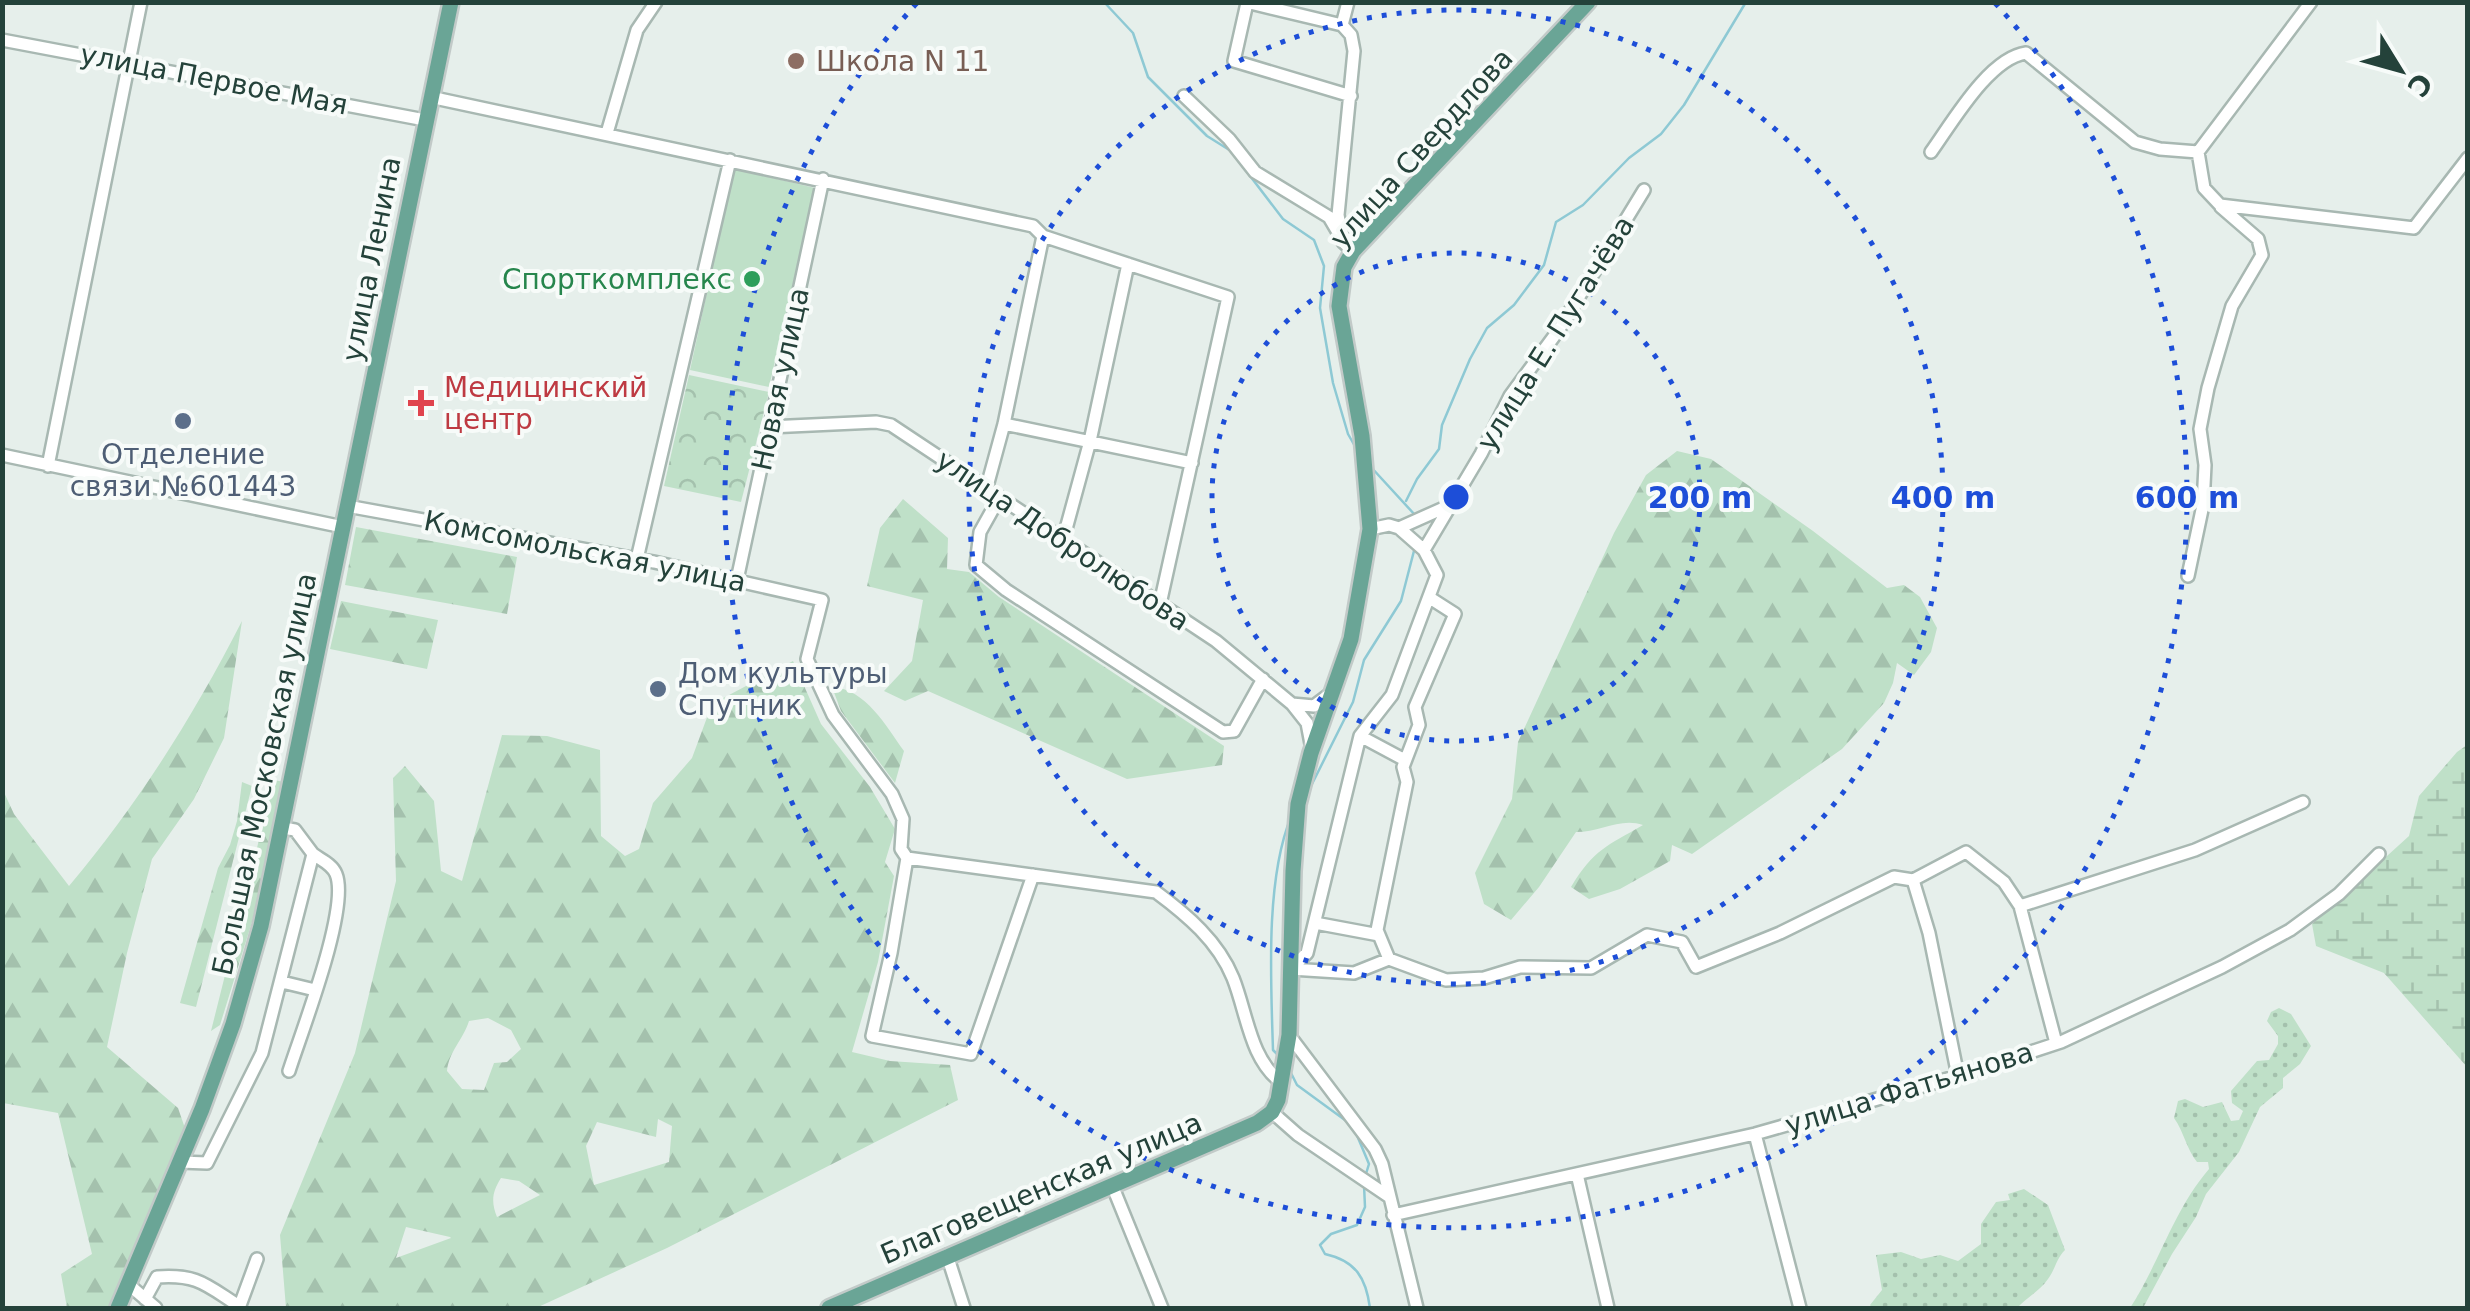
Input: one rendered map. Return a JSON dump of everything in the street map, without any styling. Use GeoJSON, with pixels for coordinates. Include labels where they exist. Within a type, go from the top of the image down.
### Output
{"type":"FeatureCollection","features":[{"type":"Feature","properties":{"kind":"main road","name":"улица Ленина"},"geometry":{"type":"LineString","coordinates":[[343,527],[451,2]]}},
{"type":"Feature","properties":{"kind":"main road","name":"улица Свердлова"},"geometry":{"type":"LineString","coordinates":[[1272,1112],[1289,1035],[1292,871],[1298,804],[1311,753],[1352,639],[1370,529],[1362,436],[1339,306],[1348,246],[1588,2]]}},
{"type":"Feature","properties":{"kind":"main road","name":"Большая Московская улица"},"geometry":{"type":"LineString","coordinates":[[118,1308],[233,1024],[284,828],[343,527]]}},
{"type":"Feature","properties":{"kind":"main road","name":"Благовещенская улица"},"geometry":{"type":"LineString","coordinates":[[829,1308],[1257,1123],[1272,1112]]}},
{"type":"Feature","properties":{"kind":"street"},"geometry":{"type":"LineString","coordinates":[[48,466],[141,2]]}},
{"type":"Feature","properties":{"kind":"street"},"geometry":{"type":"LineString","coordinates":[[607,133],[637,30],[656,2]]}},
{"type":"Feature","properties":{"kind":"street"},"geometry":{"type":"LineString","coordinates":[[1342,25],[1348,2]]}},
{"type":"Feature","properties":{"kind":"street"},"geometry":{"type":"LineString","coordinates":[[2188,576],[2203,505],[2205,465],[2200,430],[2208,388],[2232,306],[2262,255],[2258,239],[2204,188],[2198,152],[2311,2]]}},
{"type":"Feature","properties":{"kind":"street"},"geometry":{"type":"LineString","coordinates":[[1348,246],[1338,215],[1351,96],[1352,35],[1342,25],[1246,3],[1234,61],[1351,96]]}},
{"type":"Feature","properties":{"kind":"street","name":"улица Первое Мая"},"geometry":{"type":"LineString","coordinates":[[2,40],[425,120]]}},
{"type":"Feature","properties":{"kind":"street"},"geometry":{"type":"LineString","coordinates":[[1931,152],[1991,73],[2014,54],[2026,53],[2135,142],[2198,152]]}},
{"type":"Feature","properties":{"kind":"street"},"geometry":{"type":"LineString","coordinates":[[1184,96],[1229,138],[1255,172],[1329,217],[1348,246]]}},
{"type":"Feature","properties":{"kind":"street"},"geometry":{"type":"LineString","coordinates":[[430,97],[1033,226],[1043,236],[1228,297],[1160,604]]}},
{"type":"Feature","properties":{"kind":"street"},"geometry":{"type":"LineString","coordinates":[[2220,206],[2414,228],[2468,158]]}},
{"type":"Feature","properties":{"kind":"street"},"geometry":{"type":"LineString","coordinates":[[637,559],[730,160]]}},
{"type":"Feature","properties":{"kind":"street","name":"Новая улица"},"geometry":{"type":"LineString","coordinates":[[736,580],[823,180]]}},
{"type":"Feature","properties":{"kind":"street","name":"улица Е. Пугачёва"},"geometry":{"type":"LineString","coordinates":[[1424,550],[1510,396],[1558,331],[1644,190]]}},
{"type":"Feature","properties":{"kind":"street"},"geometry":{"type":"LineString","coordinates":[[986,490],[1004,424],[1043,236]]}},
{"type":"Feature","properties":{"kind":"street"},"geometry":{"type":"LineString","coordinates":[[1063,540],[1090,441],[1128,264]]}},
{"type":"Feature","properties":{"kind":"street","name":"улица Добролюбова"},"geometry":{"type":"LineString","coordinates":[[769,427],[876,422],[891,425],[1216,642],[1292,704]]}},
{"type":"Feature","properties":{"kind":"street"},"geometry":{"type":"LineString","coordinates":[[1004,424],[1192,463]]}},
{"type":"Feature","properties":{"kind":"street"},"geometry":{"type":"LineString","coordinates":[[2,456],[343,527]]}},
{"type":"Feature","properties":{"kind":"street"},"geometry":{"type":"LineString","coordinates":[[999,498],[980,532],[976,565],[1006,590],[1224,732],[1234,730],[1240,722],[1263,679]]}},
{"type":"Feature","properties":{"kind":"street","name":"Комсомольская улица"},"geometry":{"type":"LineString","coordinates":[[347,506],[637,559],[822,600],[807,659],[833,715],[892,794],[903,819],[901,849],[907,858]]}},
{"type":"Feature","properties":{"kind":"street"},"geometry":{"type":"LineString","coordinates":[[1399,528],[1446,507]]}},
{"type":"Feature","properties":{"kind":"street"},"geometry":{"type":"LineString","coordinates":[[1290,969],[1307,952],[1360,736],[1392,696],[1437,575],[1424,550],[1399,528],[1389,525],[1370,529]]}},
{"type":"Feature","properties":{"kind":"street"},"geometry":{"type":"LineString","coordinates":[[1389,959],[1377,930],[1406,782],[1403,767],[1419,724],[1415,707],[1455,614],[1430,598]]}},
{"type":"Feature","properties":{"kind":"street"},"geometry":{"type":"LineString","coordinates":[[1292,704],[1314,706],[1334,692]]}},
{"type":"Feature","properties":{"kind":"street"},"geometry":{"type":"LineString","coordinates":[[1392,696],[1415,707]]}},
{"type":"Feature","properties":{"kind":"street"},"geometry":{"type":"LineString","coordinates":[[1292,704],[1306,723],[1311,753]]}},
{"type":"Feature","properties":{"kind":"street"},"geometry":{"type":"LineString","coordinates":[[1360,736],[1405,760]]}},
{"type":"Feature","properties":{"kind":"street"},"geometry":{"type":"LineString","coordinates":[[2020,906],[2194,850],[2303,802]]}},
{"type":"Feature","properties":{"kind":"street"},"geometry":{"type":"LineString","coordinates":[[284,828],[295,830],[312,854],[331,866],[338,878],[336,920],[289,1072]]}},
{"type":"Feature","properties":{"kind":"street"},"geometry":{"type":"LineString","coordinates":[[1290,969],[1354,973],[1389,959],[1446,980],[1484,978],[1520,967],[1591,968],[1647,934],[1682,942],[1696,967],[1780,933],[1894,877],[1912,880],[1966,852],[2004,882],[2020,906],[2056,1044]]}},
{"type":"Feature","properties":{"kind":"street"},"geometry":{"type":"LineString","coordinates":[[180,1162],[207,1163],[262,1053],[312,854]]}},
{"type":"Feature","properties":{"kind":"street","name":"улица Фатьянова"},"geometry":{"type":"LineString","coordinates":[[1393,1215],[1756,1134],[2056,1044],[2222,968],[2290,930],[2339,894],[2379,854]]}},
{"type":"Feature","properties":{"kind":"street"},"geometry":{"type":"LineString","coordinates":[[1033,876],[971,1054],[872,1036],[907,858],[1156,892],[1183,912],[1222,956],[1262,1065],[1281,1082]]}},
{"type":"Feature","properties":{"kind":"street"},"geometry":{"type":"LineString","coordinates":[[1912,880],[1929,933],[1958,1076]]}},
{"type":"Feature","properties":{"kind":"street"},"geometry":{"type":"LineString","coordinates":[[1315,924],[1379,935]]}},
{"type":"Feature","properties":{"kind":"street"},"geometry":{"type":"LineString","coordinates":[[282,982],[315,990]]}},
{"type":"Feature","properties":{"kind":"street"},"geometry":{"type":"LineString","coordinates":[[1289,1035],[1375,1149],[1417,1308]]}},
{"type":"Feature","properties":{"kind":"street"},"geometry":{"type":"LineString","coordinates":[[1272,1112],[1298,1135],[1388,1196]]}},
{"type":"Feature","properties":{"kind":"street"},"geometry":{"type":"LineString","coordinates":[[1756,1134],[1800,1308]]}},
{"type":"Feature","properties":{"kind":"street"},"geometry":{"type":"LineString","coordinates":[[1578,1174],[1608,1308]]}},
{"type":"Feature","properties":{"kind":"street"},"geometry":{"type":"LineString","coordinates":[[1112,1184],[1162,1308]]}},
{"type":"Feature","properties":{"kind":"street"},"geometry":{"type":"LineString","coordinates":[[947,1255],[964,1308]]}},
{"type":"Feature","properties":{"kind":"street"},"geometry":{"type":"LineString","coordinates":[[145,1299],[157,1277],[183,1275],[239,1307],[257,1260]]}},
{"type":"Feature","properties":{"kind":"street"},"geometry":{"type":"LineString","coordinates":[[128,1284],[156,1308]]}},
{"type":"Feature","properties":{"kind":"green space","name":"Спорткомплекс"},"geometry":{"type":"Polygon","coordinates":[[[734,169],[815,188],[769,387],[690,370],[734,169]]]}},
{"type":"Feature","properties":{"kind":"green space"},"geometry":{"type":"Polygon","coordinates":[[[689,375],[769,392],[741,502],[664,486],[689,375]]]}},
{"type":"Feature","properties":{"kind":"green space"},"geometry":{"type":"Polygon","coordinates":[[[1677,451],[1711,459],[1887,588],[1904,585],[1920,597],[1937,628],[1931,652],[1914,675],[1897,663],[1884,703],[1842,749],[1692,854],[1672,845],[1670,861],[1620,889],[1589,899],[1571,887],[1579,874],[1602,850],[1643,825],[1627,823],[1576,832],[1511,920],[1484,904],[1475,873],[1512,799],[1518,742],[1614,533],[1646,475],[1677,451]]]}},
{"type":"Feature","properties":{"kind":"green space"},"geometry":{"type":"Polygon","coordinates":[[[903,499],[948,538],[947,569],[969,572],[999,597],[1224,746],[1222,765],[1127,779],[928,691],[905,701],[884,691],[912,661],[923,600],[867,586],[880,528],[903,499]]]}},
{"type":"Feature","properties":{"kind":"green space"},"geometry":{"type":"Polygon","coordinates":[[[356,527],[517,557],[507,614],[345,585],[356,527]]]}},
{"type":"Feature","properties":{"kind":"green space"},"geometry":{"type":"Polygon","coordinates":[[[341,601],[438,620],[427,669],[330,649],[341,601]]]}},
{"type":"Feature","properties":{"kind":"green space"},"geometry":{"type":"Polygon","coordinates":[[[242,621],[224,738],[194,799],[152,859],[107,1047],[178,1108],[187,1134],[111,1308],[67,1308],[61,1274],[92,1254],[58,1113],[3,1103],[2,788],[14,814],[69,886],[163,759],[242,621]]]}},
{"type":"Feature","properties":{"kind":"green space"},"geometry":{"type":"Polygon","coordinates":[[[793,661],[821,724],[870,787],[895,829],[885,862],[894,876],[878,962],[852,1052],[890,1061],[950,1065],[958,1100],[667,1248],[536,1308],[286,1308],[280,1235],[355,1053],[396,881],[393,778],[405,766],[434,801],[441,871],[462,881],[502,735],[547,736],[600,750],[601,836],[625,856],[639,849],[653,803],[692,758],[712,704],[793,661]],[[488,1018],[469,1021],[447,1071],[462,1089],[484,1090],[494,1063],[507,1062],[521,1049],[511,1030],[488,1018]],[[658,1119],[656,1137],[597,1122],[586,1146],[594,1185],[669,1162],[672,1126],[658,1119]],[[501,1178],[493,1197],[497,1217],[540,1195],[519,1181],[501,1178]],[[406,1227],[396,1258],[451,1238],[406,1227]]]}},
{"type":"Feature","properties":{"kind":"green space"},"geometry":{"type":"Polygon","coordinates":[[[832,687],[855,694],[865,702],[904,751],[895,783],[841,711],[832,687]]]}},
{"type":"Feature","properties":{"kind":"green space"},"geometry":{"type":"Polygon","coordinates":[[[2467,745],[2467,1067],[2384,973],[2316,946],[2312,924],[2409,836],[2419,796],[2467,745]]]}},
{"type":"Feature","properties":{"kind":"green space"},"geometry":{"type":"Polygon","coordinates":[[[274,780],[284,782],[252,922],[220,1025],[211,1031],[274,780]]]}},
{"type":"Feature","properties":{"kind":"green space"},"geometry":{"type":"Polygon","coordinates":[[[242,782],[252,786],[196,1007],[180,1003],[218,868],[237,821],[242,782]]]}},
{"type":"Feature","properties":{"kind":"green space"},"geometry":{"type":"Polygon","coordinates":[[[2279,1008],[2291,1014],[2311,1046],[2300,1064],[2283,1078],[2283,1088],[2260,1107],[2239,1152],[2206,1194],[2143,1308],[2130,1308],[2186,1202],[2209,1169],[2208,1162],[2197,1162],[2193,1157],[2174,1118],[2178,1101],[2185,1099],[2203,1107],[2222,1102],[2231,1121],[2239,1120],[2243,1111],[2232,1103],[2231,1091],[2257,1061],[2269,1060],[2278,1036],[2267,1021],[2271,1012],[2279,1008]]]}},
{"type":"Feature","properties":{"kind":"green space"},"geometry":{"type":"Polygon","coordinates":[[[2024,1189],[2048,1205],[2065,1250],[2045,1283],[2017,1308],[1872,1308],[1870,1305],[1882,1290],[1876,1255],[1901,1252],[1921,1259],[1940,1255],[1958,1261],[1981,1244],[1981,1224],[1996,1202],[2010,1200],[2008,1194],[2024,1189]]]}},
{"type":"Feature","properties":{"kind":"waterway"},"geometry":{"type":"LineString","coordinates":[[1104,2],[1133,33],[1148,77],[1207,136],[1231,151],[1283,219],[1314,240],[1324,266],[1320,308],[1333,383],[1356,448]]}},
{"type":"Feature","properties":{"kind":"waterway"},"geometry":{"type":"LineString","coordinates":[[1406,501],[1439,449],[1442,425],[1470,359],[1487,328],[1514,305],[1544,265],[1556,222],[1583,205],[1629,158],[1661,134],[1684,105],[1746,2]]}},
{"type":"Feature","properties":{"kind":"waterway"},"geometry":{"type":"LineString","coordinates":[[1370,466],[1415,515]]}},
{"type":"Feature","properties":{"kind":"waterway"},"geometry":{"type":"LineString","coordinates":[[1309,790],[1353,702],[1364,660],[1401,601],[1415,547]]}},
{"type":"Feature","properties":{"kind":"waterway"},"geometry":{"type":"LineString","coordinates":[[1278,1055],[1273,1050],[1271,994],[1273,901],[1291,817]]}},
{"type":"Feature","properties":{"kind":"waterway"},"geometry":{"type":"LineString","coordinates":[[1289,1069],[1297,1085],[1349,1123]]}},
{"type":"Feature","properties":{"kind":"waterway"},"geometry":{"type":"LineString","coordinates":[[1356,1133],[1369,1164],[1365,1177]]}},
{"type":"Feature","properties":{"kind":"waterway"},"geometry":{"type":"LineString","coordinates":[[1364,1185],[1365,1207],[1357,1225],[1331,1234],[1320,1245],[1325,1254],[1345,1261],[1358,1272],[1370,1308]]}},
{"type":"Feature","properties":{"kind":"place","name":"Школа N 11"},"geometry":{"type":"Point","coordinates":[796,61]}},
{"type":"Feature","properties":{"kind":"place","name":"Спорткомплекс"},"geometry":{"type":"Point","coordinates":[752,279]}},
{"type":"Feature","properties":{"kind":"place","name":"Медицинский центр"},"geometry":{"type":"Point","coordinates":[421,403]}},
{"type":"Feature","properties":{"kind":"place","name":"Отделение связи №601443"},"geometry":{"type":"Point","coordinates":[183,421]}},
{"type":"Feature","properties":{"kind":"place","name":"Дом культуры Спутник"},"geometry":{"type":"Point","coordinates":[658,689]}}]}
